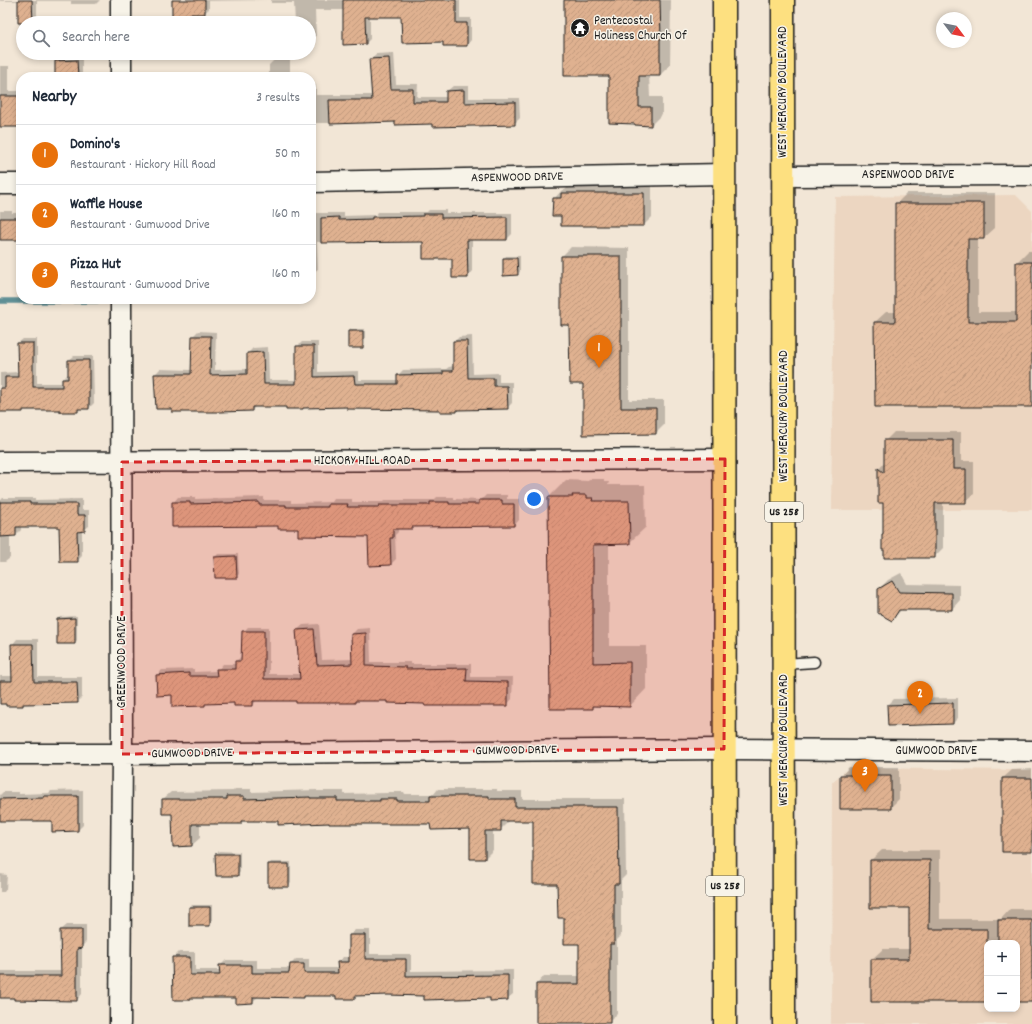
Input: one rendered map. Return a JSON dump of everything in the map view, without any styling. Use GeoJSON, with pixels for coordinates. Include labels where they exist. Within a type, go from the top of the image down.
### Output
{"type":"FeatureCollection","features":[{"type":"Feature","properties":{"kind":"highway","name":"US 258"},"geometry":{"type":"LineString","coordinates":[[724,0],[725,1024]]}},
{"type":"Feature","properties":{"kind":"highway","name":"WEST MERCURY BOULEVARD"},"geometry":{"type":"LineString","coordinates":[[784,0],[784,1024]]}},
{"type":"Feature","properties":{"kind":"street"},"geometry":{"type":"LineString","coordinates":[[121,0],[121,16]]}},
{"type":"Feature","properties":{"kind":"street"},"geometry":{"type":"LineString","coordinates":[[121,60],[121,72]]}},
{"type":"Feature","properties":{"kind":"street","name":"ASPENWOOD DRIVE"},"geometry":{"type":"LineString","coordinates":[[316,182],[724,174]]}},
{"type":"Feature","properties":{"kind":"street","name":"ASPENWOOD DRIVE"},"geometry":{"type":"LineString","coordinates":[[783,176],[1032,175]]}},
{"type":"Feature","properties":{"kind":"street"},"geometry":{"type":"LineString","coordinates":[[0,184],[16,184]]}},
{"type":"Feature","properties":{"kind":"street","name":"GREENWOOD DRIVE"},"geometry":{"type":"LineString","coordinates":[[120,1024],[122,754],[121,304]]}},
{"type":"Feature","properties":{"kind":"street","name":"HICKORY HILL ROAD"},"geometry":{"type":"LineString","coordinates":[[0,462],[725,459]]}},
{"type":"Feature","properties":{"kind":"street","name":"GUMWOOD DRIVE"},"geometry":{"type":"LineString","coordinates":[[0,754],[724,749],[1032,751]]}},
{"type":"Feature","properties":{"kind":"lane"},"geometry":{"type":"LineString","coordinates":[[784,664],[814,662]]}},
{"type":"Feature","properties":{"kind":"highlighted area"},"geometry":{"type":"Polygon","coordinates":[[[725,459],[724,749],[122,754],[122,462],[725,459]]]}},
{"type":"Feature","properties":{"kind":"shaded area"},"geometry":{"type":"Polygon","coordinates":[[[1016,195],[1032,211],[1032,510],[831,510],[835,197],[1016,195]]]}},
{"type":"Feature","properties":{"kind":"shaded area"},"geometry":{"type":"Polygon","coordinates":[[[849,768],[1032,770],[1032,1024],[831,1024],[832,782],[849,768]]]}},
{"type":"Feature","properties":{"kind":"building"},"geometry":{"type":"Polygon","coordinates":[[[18,0],[32,0],[33,16],[18,16],[18,0]]]}},
{"type":"Feature","properties":{"kind":"building"},"geometry":{"type":"Polygon","coordinates":[[[172,0],[205,0],[205,14],[172,16],[172,0]]]}},
{"type":"Feature","properties":{"kind":"building"},"geometry":{"type":"Polygon","coordinates":[[[343,0],[456,0],[456,23],[467,23],[467,46],[443,46],[443,42],[402,43],[401,17],[365,17],[366,44],[343,45],[343,0]]]}},
{"type":"Feature","properties":{"kind":"building","name":"Pentecostal Holiness Church Of"},"geometry":{"type":"Polygon","coordinates":[[[564,0],[660,0],[660,76],[639,76],[639,107],[651,107],[651,126],[609,123],[609,76],[564,76],[564,0]]]}},
{"type":"Feature","properties":{"kind":"building"},"geometry":{"type":"Polygon","coordinates":[[[389,58],[391,89],[413,89],[413,102],[446,102],[446,91],[464,90],[464,103],[515,102],[515,125],[432,127],[432,124],[395,125],[395,122],[330,124],[329,100],[372,100],[369,59],[389,58]]]}},
{"type":"Feature","properties":{"kind":"building"},"geometry":{"type":"Polygon","coordinates":[[[77,60],[78,72],[55,72],[55,61],[77,60]]]}},
{"type":"Feature","properties":{"kind":"building"},"geometry":{"type":"Polygon","coordinates":[[[0,96],[16,96],[16,127],[0,127],[0,96]]]}},
{"type":"Feature","properties":{"kind":"building"},"geometry":{"type":"Polygon","coordinates":[[[561,193],[644,193],[644,226],[561,226],[561,216],[552,216],[553,198],[561,198],[561,193]]]}},
{"type":"Feature","properties":{"kind":"building"},"geometry":{"type":"Polygon","coordinates":[[[895,203],[984,203],[984,239],[968,239],[968,322],[1016,322],[1016,262],[1032,262],[1032,407],[875,407],[874,322],[895,322],[895,203]]]}},
{"type":"Feature","properties":{"kind":"building"},"geometry":{"type":"Polygon","coordinates":[[[423,214],[441,214],[441,218],[507,217],[507,240],[467,240],[468,278],[452,278],[452,259],[423,259],[423,242],[321,243],[321,218],[339,217],[339,220],[372,219],[372,217],[423,216],[423,214]]]}},
{"type":"Feature","properties":{"kind":"building"},"geometry":{"type":"Polygon","coordinates":[[[0,218],[16,218],[16,240],[0,240],[0,218]]]}},
{"type":"Feature","properties":{"kind":"building"},"geometry":{"type":"Polygon","coordinates":[[[561,256],[621,256],[621,408],[656,408],[656,434],[583,435],[583,384],[570,384],[569,325],[561,325],[561,256]]]}},
{"type":"Feature","properties":{"kind":"building"},"geometry":{"type":"Polygon","coordinates":[[[503,258],[517,258],[518,275],[503,276],[503,258]]]}},
{"type":"Feature","properties":{"kind":"building"},"geometry":{"type":"Polygon","coordinates":[[[348,331],[363,331],[363,348],[348,348],[348,331]]]}},
{"type":"Feature","properties":{"kind":"building"},"geometry":{"type":"Polygon","coordinates":[[[192,336],[211,336],[210,375],[247,374],[247,353],[263,352],[264,384],[296,384],[296,346],[314,346],[314,377],[354,376],[355,384],[397,384],[397,375],[443,374],[443,371],[453,371],[453,341],[467,341],[468,378],[494,378],[494,386],[507,386],[508,409],[457,410],[457,412],[440,412],[440,410],[347,409],[347,407],[286,409],[286,407],[252,407],[252,411],[172,412],[172,409],[156,409],[154,374],[191,374],[192,336]]]}},
{"type":"Feature","properties":{"kind":"building"},"geometry":{"type":"Polygon","coordinates":[[[17,343],[33,343],[33,387],[62,387],[62,379],[68,379],[68,360],[89,360],[89,409],[78,409],[78,412],[60,412],[60,410],[23,410],[23,412],[0,412],[0,388],[5,388],[5,377],[18,377],[17,343]]]}},
{"type":"Feature","properties":{"kind":"building"},"geometry":{"type":"Polygon","coordinates":[[[884,440],[953,440],[953,469],[966,469],[966,503],[935,503],[935,558],[884,558],[884,550],[882,550],[883,503],[878,503],[878,468],[884,473],[884,440]]]}},
{"type":"Feature","properties":{"kind":"building"},"geometry":{"type":"Polygon","coordinates":[[[572,495],[587,495],[587,498],[593,498],[592,501],[629,501],[630,544],[593,545],[593,663],[630,662],[630,707],[593,706],[593,709],[550,709],[548,497],[573,497],[572,495]]]}},
{"type":"Feature","properties":{"kind":"building"},"geometry":{"type":"Polygon","coordinates":[[[479,500],[502,500],[502,504],[514,504],[514,526],[412,527],[412,529],[393,529],[393,538],[390,538],[391,565],[369,566],[368,537],[298,536],[298,529],[278,529],[278,526],[172,527],[172,502],[190,502],[190,504],[259,502],[259,505],[286,505],[286,507],[328,507],[328,504],[348,504],[347,507],[379,507],[379,505],[430,505],[430,502],[449,502],[449,504],[479,504],[479,500]]]}},
{"type":"Feature","properties":{"kind":"building"},"geometry":{"type":"Polygon","coordinates":[[[0,502],[30,502],[30,504],[77,504],[77,515],[85,515],[85,531],[77,532],[78,562],[60,562],[59,527],[16,527],[16,536],[0,537],[0,502]]]}},
{"type":"Feature","properties":{"kind":"building"},"geometry":{"type":"Polygon","coordinates":[[[236,556],[237,578],[215,578],[214,557],[236,556]]]}},
{"type":"Feature","properties":{"kind":"building"},"geometry":{"type":"Polygon","coordinates":[[[892,581],[899,592],[952,593],[952,610],[899,610],[892,621],[878,613],[878,589],[892,581]]]}},
{"type":"Feature","properties":{"kind":"building"},"geometry":{"type":"Polygon","coordinates":[[[75,618],[75,644],[57,644],[57,619],[75,618]]]}},
{"type":"Feature","properties":{"kind":"building"},"geometry":{"type":"Polygon","coordinates":[[[314,629],[317,665],[352,664],[351,634],[366,633],[366,666],[406,667],[406,669],[467,668],[466,681],[508,682],[508,706],[425,706],[424,704],[387,703],[387,701],[355,701],[355,703],[296,703],[296,701],[253,701],[253,706],[234,706],[234,703],[172,707],[172,695],[157,696],[156,675],[189,673],[189,676],[217,676],[216,669],[235,669],[235,661],[241,661],[242,631],[264,631],[264,679],[300,679],[296,630],[314,629]]]}},
{"type":"Feature","properties":{"kind":"building"},"geometry":{"type":"Polygon","coordinates":[[[11,644],[33,644],[34,682],[77,682],[78,703],[23,704],[23,706],[6,706],[6,704],[0,704],[0,681],[12,681],[11,644]]]}},
{"type":"Feature","properties":{"kind":"building"},"geometry":{"type":"Polygon","coordinates":[[[953,703],[953,724],[888,726],[887,705],[953,703]]]}},
{"type":"Feature","properties":{"kind":"building"},"geometry":{"type":"Polygon","coordinates":[[[840,775],[891,775],[891,809],[840,809],[840,775]]]}},
{"type":"Feature","properties":{"kind":"building"},"geometry":{"type":"Polygon","coordinates":[[[1002,778],[1032,778],[1032,852],[1002,852],[1002,778]]]}},
{"type":"Feature","properties":{"kind":"building"},"geometry":{"type":"Polygon","coordinates":[[[44,796],[78,796],[78,831],[52,832],[52,821],[0,821],[0,799],[44,798],[44,796]]]}},
{"type":"Feature","properties":{"kind":"building"},"geometry":{"type":"Polygon","coordinates":[[[227,796],[244,796],[244,799],[310,797],[337,798],[337,801],[380,801],[380,799],[397,799],[397,801],[430,801],[430,796],[489,796],[489,799],[515,799],[515,807],[618,807],[619,884],[614,884],[614,944],[610,944],[610,1023],[536,1023],[536,984],[579,984],[579,944],[564,944],[564,918],[558,918],[557,884],[533,884],[533,821],[501,821],[501,831],[485,831],[485,859],[470,859],[470,829],[431,830],[430,824],[329,823],[278,825],[278,821],[241,821],[241,824],[192,824],[192,846],[173,847],[172,814],[162,814],[162,799],[227,799],[227,796]]]}},
{"type":"Feature","properties":{"kind":"building"},"geometry":{"type":"Polygon","coordinates":[[[215,854],[238,854],[238,876],[216,876],[215,854]]]}},
{"type":"Feature","properties":{"kind":"building"},"geometry":{"type":"Polygon","coordinates":[[[870,860],[930,860],[929,929],[987,929],[987,940],[984,940],[984,1002],[871,1002],[871,959],[909,959],[909,908],[870,908],[870,860]]]}},
{"type":"Feature","properties":{"kind":"building"},"geometry":{"type":"Polygon","coordinates":[[[268,864],[289,864],[289,887],[268,887],[268,864]]]}},
{"type":"Feature","properties":{"kind":"building"},"geometry":{"type":"Polygon","coordinates":[[[189,907],[210,907],[210,926],[189,926],[189,907]]]}},
{"type":"Feature","properties":{"kind":"building"},"geometry":{"type":"Polygon","coordinates":[[[998,920],[1032,920],[1032,1002],[1020,1002],[1020,940],[998,940],[998,920]]]}},
{"type":"Feature","properties":{"kind":"building"},"geometry":{"type":"Polygon","coordinates":[[[60,930],[82,930],[82,948],[77,949],[77,1001],[14,1000],[14,998],[0,998],[0,976],[61,976],[60,930]]]}},
{"type":"Feature","properties":{"kind":"building"},"geometry":{"type":"Polygon","coordinates":[[[349,935],[365,935],[365,959],[406,959],[406,976],[508,975],[508,1000],[490,1001],[490,998],[424,1000],[424,996],[388,995],[355,996],[355,999],[336,999],[336,996],[304,996],[304,998],[253,997],[253,1003],[236,1004],[236,998],[190,998],[190,1000],[173,1000],[172,957],[190,957],[190,975],[220,975],[219,965],[252,965],[252,973],[289,973],[290,964],[304,964],[304,973],[338,973],[337,962],[349,962],[349,935]]]}},
{"type":"Feature","properties":{"kind":"waterway"},"geometry":{"type":"LineString","coordinates":[[0,301],[16,301]]}},
{"type":"Feature","properties":{"kind":"place","name":"Pentecostal Holiness Church Of"},"geometry":{"type":"Point","coordinates":[580,28]}},
{"type":"Feature","properties":{"kind":"place","name":"Domino's"},"geometry":{"type":"Point","coordinates":[599,368]}},
{"type":"Feature","properties":{"kind":"place","name":"Waffle House"},"geometry":{"type":"Point","coordinates":[920,714]}},
{"type":"Feature","properties":{"kind":"place","name":"Pizza Hut"},"geometry":{"type":"Point","coordinates":[865,792]}}]}
